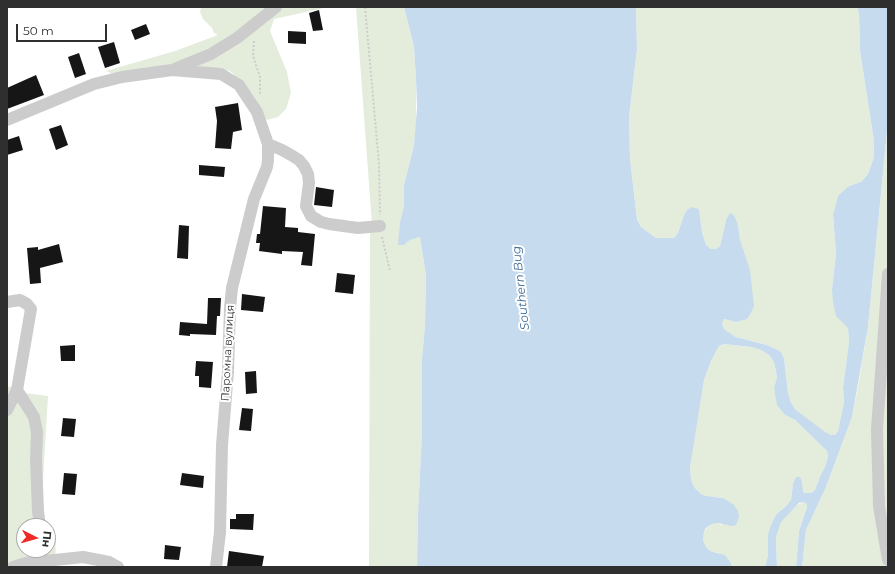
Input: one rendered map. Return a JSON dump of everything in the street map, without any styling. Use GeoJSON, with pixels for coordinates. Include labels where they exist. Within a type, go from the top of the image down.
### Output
{"type":"FeatureCollection","features":[{"type":"Feature","properties":{"kind":"street"},"geometry":{"type":"LineString","coordinates":[[7,120],[94,84],[122,77],[172,70],[211,54],[237,38],[276,7]]}},
{"type":"Feature","properties":{"kind":"street","name":"Паромна вулиця"},"geometry":{"type":"LineString","coordinates":[[172,70],[220,74],[230,78],[239,85],[257,112],[268,144],[267,167],[254,199],[232,288],[228,371],[222,445],[220,532],[216,567]]}},
{"type":"Feature","properties":{"kind":"street"},"geometry":{"type":"LineString","coordinates":[[268,144],[291,155],[304,166],[308,174],[309,183],[306,206],[312,216],[321,222],[329,224],[358,228],[380,226]]}},
{"type":"Feature","properties":{"kind":"street"},"geometry":{"type":"LineString","coordinates":[[888,274],[877,429],[877,453],[879,506],[888,560]]}},
{"type":"Feature","properties":{"kind":"street"},"geometry":{"type":"LineString","coordinates":[[7,302],[20,300],[27,304],[31,309],[17,390],[7,410]]}},
{"type":"Feature","properties":{"kind":"street"},"geometry":{"type":"LineString","coordinates":[[17,390],[34,417],[37,432],[36,460],[39,518]]}},
{"type":"Feature","properties":{"kind":"street"},"geometry":{"type":"LineString","coordinates":[[56,556],[83,557],[109,562],[118,567]]}},
{"type":"Feature","properties":{"kind":"street"},"geometry":{"type":"LineString","coordinates":[[13,567],[26,564],[40,558]]}},
{"type":"Feature","properties":{"kind":"path"},"geometry":{"type":"LineString","coordinates":[[365,7],[379,164],[380,226],[390,271]]}},
{"type":"Feature","properties":{"kind":"path"},"geometry":{"type":"LineString","coordinates":[[254,37],[253,56],[260,77],[261,93],[257,112]]}},
{"type":"Feature","properties":{"kind":"green space"},"geometry":{"type":"Polygon","coordinates":[[[201,7],[328,7],[274,19],[270,31],[287,72],[291,93],[286,109],[278,117],[267,120],[261,113],[255,98],[246,85],[230,71],[219,69],[115,75],[106,71],[175,51],[218,35],[214,33],[212,28],[203,19],[200,12],[201,7]]]}},
{"type":"Feature","properties":{"kind":"green space"},"geometry":{"type":"Polygon","coordinates":[[[356,7],[404,7],[414,47],[416,127],[414,145],[404,185],[404,206],[400,222],[404,245],[410,240],[420,237],[426,276],[425,325],[422,358],[422,432],[417,567],[369,567],[370,231],[372,225],[356,7]]]}},
{"type":"Feature","properties":{"kind":"green space"},"geometry":{"type":"Polygon","coordinates":[[[636,7],[857,7],[859,14],[860,51],[874,141],[874,157],[868,174],[861,182],[849,186],[833,215],[836,253],[832,289],[848,328],[849,342],[843,388],[844,402],[838,431],[835,435],[825,433],[796,410],[791,403],[788,393],[784,358],[781,352],[767,345],[736,337],[724,329],[722,323],[724,319],[736,322],[740,240],[738,225],[726,220],[720,246],[716,249],[711,249],[706,245],[702,232],[699,210],[683,218],[678,233],[674,238],[656,238],[641,227],[637,218],[630,159],[629,117],[637,49],[636,7]]]}},
{"type":"Feature","properties":{"kind":"green space"},"geometry":{"type":"Polygon","coordinates":[[[888,121],[888,567],[802,567],[806,530],[826,487],[852,417],[858,386],[868,327],[888,121]]]}},
{"type":"Feature","properties":{"kind":"green space"},"geometry":{"type":"Polygon","coordinates":[[[724,344],[751,347],[761,350],[769,355],[774,362],[777,377],[774,389],[785,415],[795,420],[827,451],[828,457],[825,467],[815,490],[811,493],[806,493],[803,492],[802,482],[793,484],[791,500],[782,509],[765,567],[732,567],[731,563],[719,553],[710,551],[706,547],[703,540],[704,532],[712,524],[718,523],[722,525],[723,498],[701,494],[694,487],[691,479],[691,455],[704,380],[711,361],[719,346],[724,344]]]}},
{"type":"Feature","properties":{"kind":"green space"},"geometry":{"type":"Polygon","coordinates":[[[15,386],[24,393],[48,396],[41,513],[44,518],[16,518],[16,558],[55,558],[55,567],[7,567],[7,387],[15,386]]]}},
{"type":"Feature","properties":{"kind":"green space"},"geometry":{"type":"Polygon","coordinates":[[[803,502],[807,504],[807,507],[799,531],[796,567],[777,567],[776,537],[778,529],[784,518],[796,506],[803,502]]]}},
{"type":"Feature","properties":{"kind":"water","name":"Southern Bug"},"geometry":{"type":"Polygon","coordinates":[[[404,7],[636,7],[637,49],[629,117],[630,159],[637,219],[641,227],[656,238],[674,238],[678,233],[687,210],[692,207],[699,209],[702,232],[706,245],[711,249],[716,249],[720,246],[726,220],[730,213],[734,215],[738,225],[740,240],[750,270],[754,306],[747,319],[736,322],[724,319],[722,323],[724,329],[736,337],[767,345],[781,352],[784,358],[788,393],[791,403],[796,410],[825,432],[835,435],[838,431],[844,402],[843,388],[849,342],[848,328],[836,316],[833,302],[832,289],[836,253],[833,215],[838,196],[849,186],[861,182],[868,174],[874,157],[874,141],[860,51],[859,14],[857,7],[888,7],[888,121],[868,327],[852,417],[826,487],[806,530],[802,567],[796,567],[799,531],[807,504],[803,502],[799,503],[781,522],[776,537],[777,567],[765,567],[768,556],[768,535],[776,515],[791,500],[793,484],[796,477],[800,477],[803,492],[811,493],[815,490],[825,467],[828,457],[827,451],[795,420],[785,415],[777,405],[774,388],[777,377],[774,362],[769,355],[761,350],[751,347],[724,344],[719,346],[711,361],[704,380],[690,467],[691,479],[694,487],[701,494],[723,498],[733,504],[738,511],[739,517],[736,525],[731,526],[718,523],[712,524],[706,528],[703,540],[706,547],[710,551],[725,555],[732,567],[417,567],[422,432],[422,358],[425,325],[426,276],[420,237],[410,240],[404,245],[398,245],[400,222],[404,206],[404,185],[414,145],[417,108],[414,47],[404,7]]]}},
{"type":"Feature","properties":{"kind":"building"},"geometry":{"type":"Polygon","coordinates":[[[319,10],[323,30],[313,31],[309,13],[319,10]]]}},
{"type":"Feature","properties":{"kind":"building"},"geometry":{"type":"Polygon","coordinates":[[[146,24],[150,34],[135,40],[131,30],[146,24]]]}},
{"type":"Feature","properties":{"kind":"building"},"geometry":{"type":"Polygon","coordinates":[[[288,31],[306,32],[306,44],[288,43],[288,31]]]}},
{"type":"Feature","properties":{"kind":"building"},"geometry":{"type":"Polygon","coordinates":[[[114,42],[120,63],[105,68],[98,47],[114,42]]]}},
{"type":"Feature","properties":{"kind":"building"},"geometry":{"type":"Polygon","coordinates":[[[79,53],[86,74],[75,78],[68,57],[79,53]]]}},
{"type":"Feature","properties":{"kind":"building"},"geometry":{"type":"Polygon","coordinates":[[[36,75],[44,95],[7,109],[7,88],[36,75]]]}},
{"type":"Feature","properties":{"kind":"building"},"geometry":{"type":"Polygon","coordinates":[[[238,103],[242,130],[233,132],[231,149],[215,148],[217,121],[215,107],[238,103]]]}},
{"type":"Feature","properties":{"kind":"building"},"geometry":{"type":"Polygon","coordinates":[[[61,125],[68,145],[56,150],[49,129],[61,125]]]}},
{"type":"Feature","properties":{"kind":"building"},"geometry":{"type":"Polygon","coordinates":[[[19,136],[23,150],[7,155],[7,140],[19,136]]]}},
{"type":"Feature","properties":{"kind":"building"},"geometry":{"type":"Polygon","coordinates":[[[199,165],[225,167],[224,177],[199,175],[199,165]]]}},
{"type":"Feature","properties":{"kind":"building"},"geometry":{"type":"Polygon","coordinates":[[[316,187],[334,190],[332,207],[314,205],[316,187]]]}},
{"type":"Feature","properties":{"kind":"building"},"geometry":{"type":"Polygon","coordinates":[[[263,206],[286,208],[285,227],[298,228],[298,232],[315,234],[312,266],[301,265],[303,252],[282,251],[282,254],[259,251],[260,243],[256,243],[257,234],[260,234],[263,206]]]}},
{"type":"Feature","properties":{"kind":"building"},"geometry":{"type":"Polygon","coordinates":[[[179,225],[189,226],[188,259],[177,258],[179,225]]]}},
{"type":"Feature","properties":{"kind":"building"},"geometry":{"type":"Polygon","coordinates":[[[59,244],[63,262],[40,268],[41,283],[30,284],[27,248],[38,247],[38,250],[59,244]]]}},
{"type":"Feature","properties":{"kind":"building"},"geometry":{"type":"Polygon","coordinates":[[[337,273],[355,275],[353,294],[335,292],[337,273]]]}},
{"type":"Feature","properties":{"kind":"building"},"geometry":{"type":"Polygon","coordinates":[[[242,294],[265,297],[263,312],[241,310],[242,294]]]}},
{"type":"Feature","properties":{"kind":"building"},"geometry":{"type":"Polygon","coordinates":[[[208,298],[221,298],[220,316],[217,316],[216,335],[179,335],[180,322],[207,324],[208,298]]]}},
{"type":"Feature","properties":{"kind":"building"},"geometry":{"type":"Polygon","coordinates":[[[75,345],[75,361],[61,361],[60,346],[75,345]]]}},
{"type":"Feature","properties":{"kind":"building"},"geometry":{"type":"Polygon","coordinates":[[[196,361],[213,362],[211,388],[199,387],[199,376],[195,376],[196,361]]]}},
{"type":"Feature","properties":{"kind":"building"},"geometry":{"type":"Polygon","coordinates":[[[256,371],[257,393],[246,394],[245,372],[256,371]]]}},
{"type":"Feature","properties":{"kind":"building"},"geometry":{"type":"Polygon","coordinates":[[[242,408],[253,409],[251,431],[239,430],[242,408]]]}},
{"type":"Feature","properties":{"kind":"building"},"geometry":{"type":"Polygon","coordinates":[[[63,418],[76,419],[74,437],[61,436],[63,418]]]}},
{"type":"Feature","properties":{"kind":"building"},"geometry":{"type":"Polygon","coordinates":[[[64,473],[77,474],[75,495],[62,494],[64,473]]]}},
{"type":"Feature","properties":{"kind":"building"},"geometry":{"type":"Polygon","coordinates":[[[182,473],[204,476],[203,488],[180,485],[182,473]]]}},
{"type":"Feature","properties":{"kind":"building"},"geometry":{"type":"Polygon","coordinates":[[[236,514],[254,514],[253,530],[230,529],[230,519],[236,519],[236,514]]]}},
{"type":"Feature","properties":{"kind":"building"},"geometry":{"type":"Polygon","coordinates":[[[165,545],[181,547],[179,560],[164,559],[165,545]]]}},
{"type":"Feature","properties":{"kind":"building"},"geometry":{"type":"Polygon","coordinates":[[[229,551],[264,556],[262,567],[227,567],[229,551]]]}}]}
